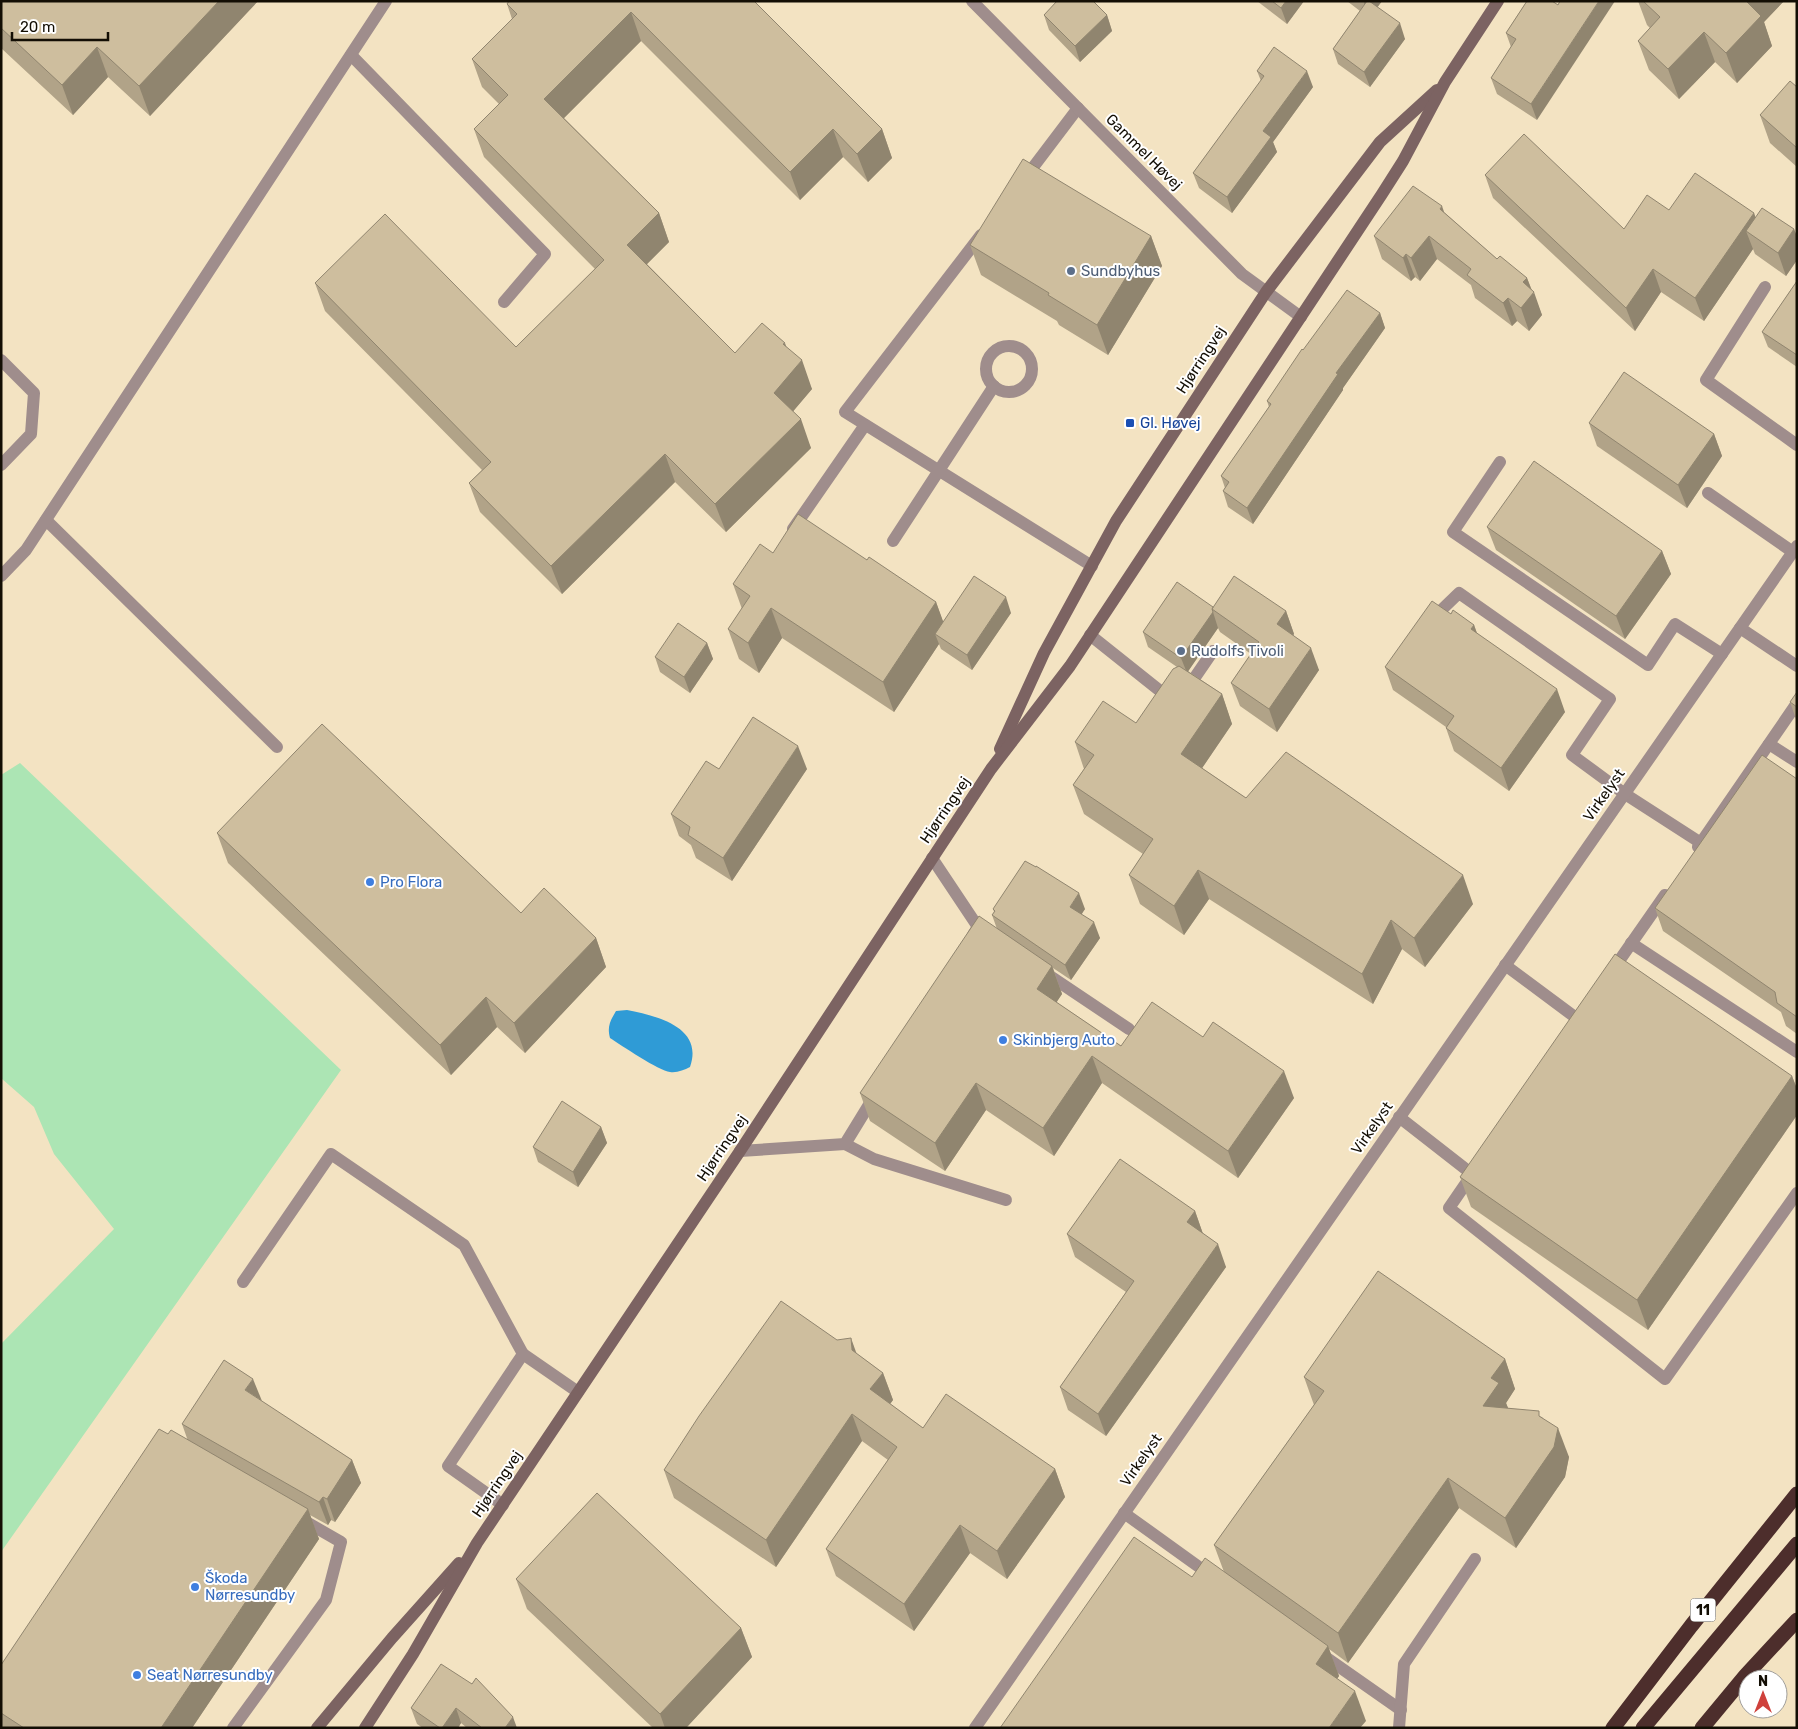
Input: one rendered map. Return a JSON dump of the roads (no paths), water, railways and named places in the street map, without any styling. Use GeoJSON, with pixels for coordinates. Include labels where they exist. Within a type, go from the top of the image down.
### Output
{"type":"FeatureCollection","features":[{"type":"Feature","properties":{"kind":"highway","name":"11"},"geometry":{"type":"LineString","coordinates":[[1613,1728],[1691,1626],[1797,1494]]}},
{"type":"Feature","properties":{"kind":"highway"},"geometry":{"type":"LineString","coordinates":[[1643,1728],[1797,1544]]}},
{"type":"Feature","properties":{"kind":"highway"},"geometry":{"type":"LineString","coordinates":[[1702,1728],[1746,1675],[1797,1620]]}},
{"type":"Feature","properties":{"kind":"main road","name":"Hjørringvej"},"geometry":{"type":"LineString","coordinates":[[365,1728],[413,1654],[477,1543],[740,1151],[991,769],[1070,666],[1301,317],[1403,161],[1445,82],[1498,1]]}},
{"type":"Feature","properties":{"kind":"main road","name":"Hjørringvej"},"geometry":{"type":"LineString","coordinates":[[991,769],[1044,653],[1116,521],[1266,292],[1380,142],[1445,82]]}},
{"type":"Feature","properties":{"kind":"main road","name":"Hjørringvej"},"geometry":{"type":"LineString","coordinates":[[317,1728],[392,1638],[477,1543]]}},
{"type":"Feature","properties":{"kind":"street"},"geometry":{"type":"LineString","coordinates":[[1,576],[26,550],[386,1]]}},
{"type":"Feature","properties":{"kind":"street","name":"Gammel Høvej"},"geometry":{"type":"LineString","coordinates":[[972,1],[1242,274],[1301,317]]}},
{"type":"Feature","properties":{"kind":"street"},"geometry":{"type":"LineString","coordinates":[[350,55],[544,254],[504,302]]}},
{"type":"Feature","properties":{"kind":"street"},"geometry":{"type":"LineString","coordinates":[[1019,186],[1078,108]]}},
{"type":"Feature","properties":{"kind":"street"},"geometry":{"type":"LineString","coordinates":[[989,224],[845,412],[1092,566]]}},
{"type":"Feature","properties":{"kind":"street"},"geometry":{"type":"LineString","coordinates":[[1765,287],[1706,380],[1797,445]]}},
{"type":"Feature","properties":{"kind":"street"},"geometry":{"type":"LineString","coordinates":[[1,360],[34,393],[31,434],[1,465]]}},
{"type":"Feature","properties":{"kind":"street"},"geometry":{"type":"LineString","coordinates":[[893,540],[994,386]]}},
{"type":"Feature","properties":{"kind":"street"},"geometry":{"type":"LineString","coordinates":[[786,540],[865,425]]}},
{"type":"Feature","properties":{"kind":"street"},"geometry":{"type":"LineString","coordinates":[[1500,462],[1453,532],[1648,665],[1676,624],[1722,654]]}},
{"type":"Feature","properties":{"kind":"street"},"geometry":{"type":"LineString","coordinates":[[1708,493],[1795,549]]}},
{"type":"Feature","properties":{"kind":"street"},"geometry":{"type":"LineString","coordinates":[[46,520],[277,747]]}},
{"type":"Feature","properties":{"kind":"street","name":"Virkelyst"},"geometry":{"type":"LineString","coordinates":[[975,1728],[1795,549]]}},
{"type":"Feature","properties":{"kind":"street"},"geometry":{"type":"LineString","coordinates":[[1421,630],[1459,593],[1610,699],[1572,755],[1625,794],[1701,843]]}},
{"type":"Feature","properties":{"kind":"street"},"geometry":{"type":"LineString","coordinates":[[1740,628],[1797,666]]}},
{"type":"Feature","properties":{"kind":"street"},"geometry":{"type":"LineString","coordinates":[[1090,635],[1169,698],[1189,686],[1213,650]]}},
{"type":"Feature","properties":{"kind":"street"},"geometry":{"type":"LineString","coordinates":[[1690,858],[1797,703]]}},
{"type":"Feature","properties":{"kind":"street"},"geometry":{"type":"LineString","coordinates":[[1769,744],[1797,762]]}},
{"type":"Feature","properties":{"kind":"street"},"geometry":{"type":"LineString","coordinates":[[932,858],[978,927],[990,935]]}},
{"type":"Feature","properties":{"kind":"street"},"geometry":{"type":"LineString","coordinates":[[1605,982],[1674,882]]}},
{"type":"Feature","properties":{"kind":"street"},"geometry":{"type":"LineString","coordinates":[[968,944],[978,927]]}},
{"type":"Feature","properties":{"kind":"street"},"geometry":{"type":"LineString","coordinates":[[1631,943],[1797,1052]]}},
{"type":"Feature","properties":{"kind":"street"},"geometry":{"type":"LineString","coordinates":[[1505,965],[1579,1020]]}},
{"type":"Feature","properties":{"kind":"street"},"geometry":{"type":"LineString","coordinates":[[1035,966],[1129,1030]]}},
{"type":"Feature","properties":{"kind":"street"},"geometry":{"type":"LineString","coordinates":[[845,1144],[881,1086]]}},
{"type":"Feature","properties":{"kind":"street"},"geometry":{"type":"LineString","coordinates":[[1399,1117],[1475,1170],[1449,1208],[1665,1379],[1797,1193]]}},
{"type":"Feature","properties":{"kind":"street"},"geometry":{"type":"LineString","coordinates":[[740,1151],[845,1144],[874,1159],[1006,1200]]}},
{"type":"Feature","properties":{"kind":"street"},"geometry":{"type":"LineString","coordinates":[[243,1282],[331,1154],[464,1245],[523,1354],[578,1392]]}},
{"type":"Feature","properties":{"kind":"street"},"geometry":{"type":"LineString","coordinates":[[503,1505],[448,1466],[523,1354]]}},
{"type":"Feature","properties":{"kind":"street"},"geometry":{"type":"LineString","coordinates":[[233,1728],[326,1600],[341,1542],[291,1513]]}},
{"type":"Feature","properties":{"kind":"street"},"geometry":{"type":"LineString","coordinates":[[1124,1513],[1222,1583]]}},
{"type":"Feature","properties":{"kind":"street"},"geometry":{"type":"LineString","coordinates":[[1399,1728],[1404,1664],[1475,1559]]}},
{"type":"Feature","properties":{"kind":"street"},"geometry":{"type":"LineString","coordinates":[[1311,1646],[1401,1710]]}},
{"type":"Feature","properties":{"kind":"water"},"geometry":{"type":"Polygon","coordinates":[[[627,1010],[664,1020],[684,1033],[690,1042],[693,1053],[690,1067],[675,1072],[665,1071],[610,1038],[610,1024],[616,1011],[627,1010]]]}},
{"type":"Feature","properties":{"kind":"place","name":"Sundbyhus"},"geometry":{"type":"Point","coordinates":[1071,271]}},
{"type":"Feature","properties":{"kind":"place","name":"Gl. Høvej"},"geometry":{"type":"Point","coordinates":[1130,423]}},
{"type":"Feature","properties":{"kind":"place","name":"Rudolfs Tivoli"},"geometry":{"type":"Point","coordinates":[1181,651]}},
{"type":"Feature","properties":{"kind":"place","name":"Pro Flora"},"geometry":{"type":"Point","coordinates":[370,882]}},
{"type":"Feature","properties":{"kind":"place","name":"Skinbjerg Auto"},"geometry":{"type":"Point","coordinates":[1003,1040]}},
{"type":"Feature","properties":{"kind":"place","name":"Škoda Nørresundby"},"geometry":{"type":"Point","coordinates":[195,1587]}},
{"type":"Feature","properties":{"kind":"place","name":"Seat Nørresundby"},"geometry":{"type":"Point","coordinates":[137,1675]}}]}
